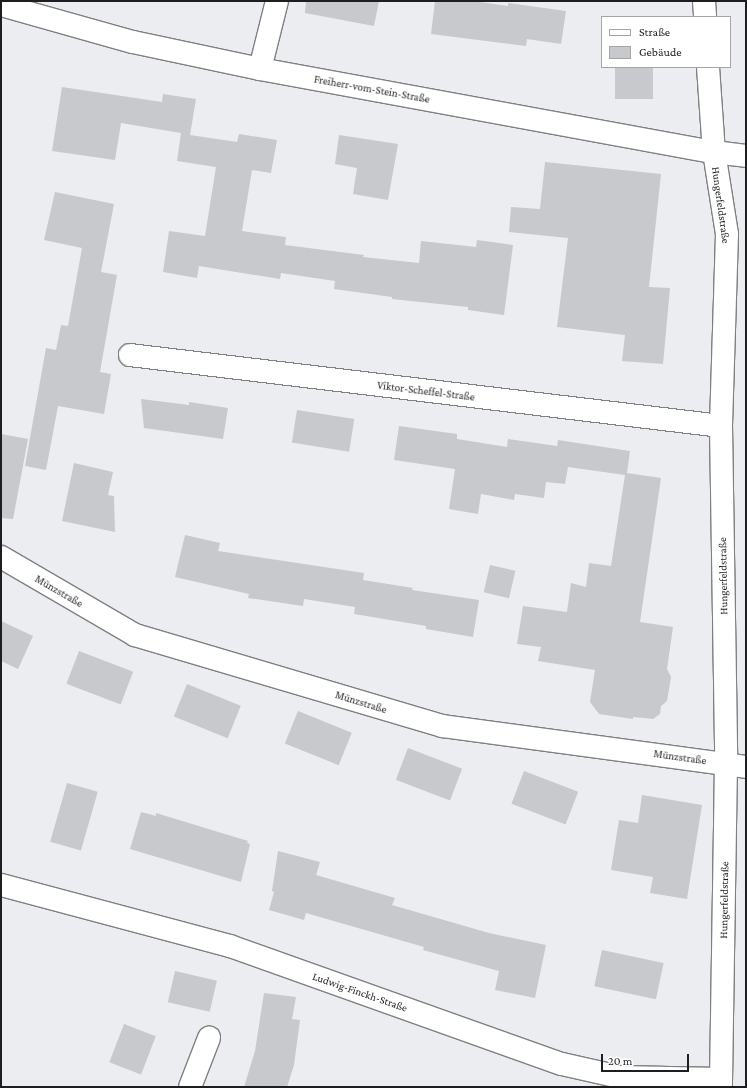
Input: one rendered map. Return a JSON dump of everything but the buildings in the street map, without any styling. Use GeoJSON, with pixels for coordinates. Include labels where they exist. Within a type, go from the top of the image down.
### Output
{"type":"FeatureCollection","features":[{"type":"Feature","properties":{"kind":"street"},"geometry":{"type":"LineString","coordinates":[[260,69],[277,1]]}},
{"type":"Feature","properties":{"kind":"street"},"geometry":{"type":"LineString","coordinates":[[704,1],[705,16]]}},
{"type":"Feature","properties":{"kind":"street","name":"Freiherr-vom-Stein-Straße"},"geometry":{"type":"LineString","coordinates":[[1,5],[133,42],[260,69],[714,152],[746,156]]}},
{"type":"Feature","properties":{"kind":"street","name":"Hungerfeldstraße"},"geometry":{"type":"LineString","coordinates":[[708,68],[714,152],[727,234],[721,426],[736,765],[721,1083]]}},
{"type":"Feature","properties":{"kind":"street","name":"Viktor-Scheffel-Straße"},"geometry":{"type":"LineString","coordinates":[[130,355],[721,426]]}},
{"type":"Feature","properties":{"kind":"street","name":"Münzstraße"},"geometry":{"type":"LineString","coordinates":[[1,557],[135,635],[443,726],[736,765]]}},
{"type":"Feature","properties":{"kind":"street","name":"Ludwig-Finckh-Straße"},"geometry":{"type":"LineString","coordinates":[[1,885],[230,946],[562,1064],[619,1077],[721,1083]]}},
{"type":"Feature","properties":{"kind":"street"},"geometry":{"type":"LineString","coordinates":[[190,1087],[209,1038]]}}]}
